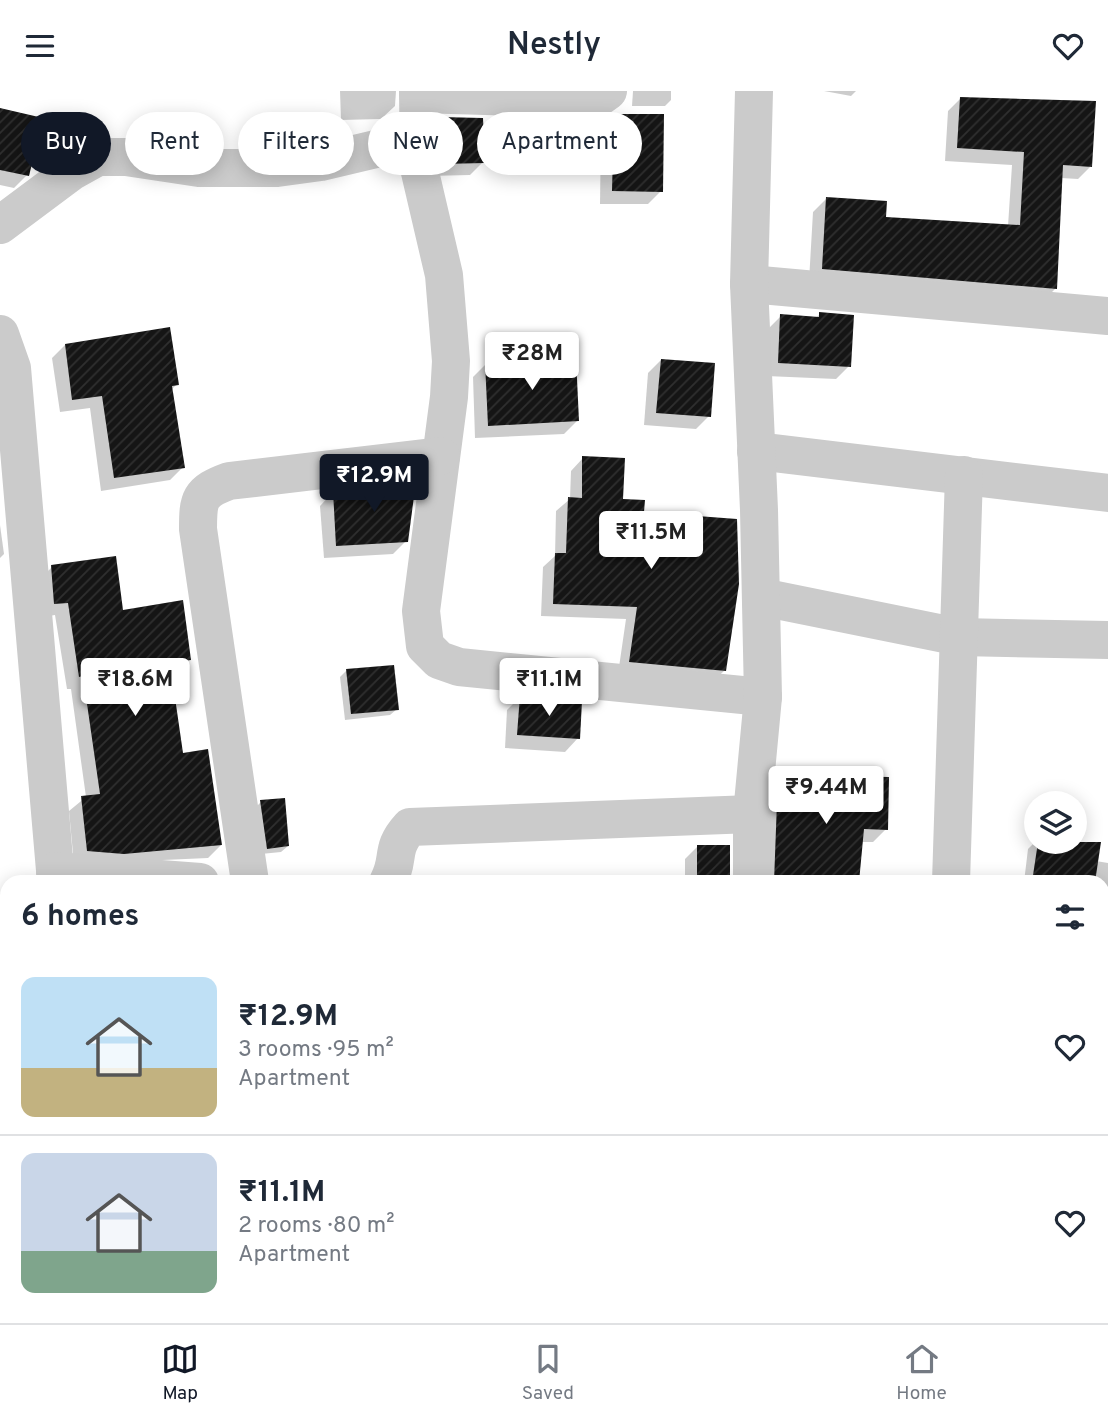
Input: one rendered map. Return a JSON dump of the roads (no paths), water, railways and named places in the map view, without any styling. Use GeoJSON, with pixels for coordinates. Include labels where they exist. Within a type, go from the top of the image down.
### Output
{"type":"FeatureCollection","features":[{"type":"Feature","properties":{"kind":"street"},"geometry":{"type":"LineString","coordinates":[[418,112],[418,93],[579,99],[601,96],[608,91]]}},
{"type":"Feature","properties":{"kind":"street"},"geometry":{"type":"LineString","coordinates":[[752,875],[752,814],[763,697],[762,597],[749,284],[754,91]]}},
{"type":"Feature","properties":{"kind":"street"},"geometry":{"type":"LineString","coordinates":[[0,225],[71,171],[98,157],[126,157],[199,167],[277,168],[321,162],[368,151]]}},
{"type":"Feature","properties":{"kind":"street"},"geometry":{"type":"LineString","coordinates":[[421,175],[444,275],[448,321],[449,397],[421,611],[425,646],[439,660],[459,667],[763,697]]}},
{"type":"Feature","properties":{"kind":"street"},"geometry":{"type":"LineString","coordinates":[[749,284],[1108,316]]}},
{"type":"Feature","properties":{"kind":"street"},"geometry":{"type":"LineString","coordinates":[[0,334],[12,368],[56,875]]}},
{"type":"Feature","properties":{"kind":"street"},"geometry":{"type":"LineString","coordinates":[[756,451],[1108,493]]}},
{"type":"Feature","properties":{"kind":"street"},"geometry":{"type":"LineString","coordinates":[[249,875],[198,529],[198,502],[209,488],[229,481],[441,456]]}},
{"type":"Feature","properties":{"kind":"street"},"geometry":{"type":"LineString","coordinates":[[951,875],[964,475]]}},
{"type":"Feature","properties":{"kind":"street"},"geometry":{"type":"LineString","coordinates":[[762,597],[959,636],[1108,640]]}},
{"type":"Feature","properties":{"kind":"street"},"geometry":{"type":"LineString","coordinates":[[392,875],[397,841],[410,827],[752,814]]}}]}
